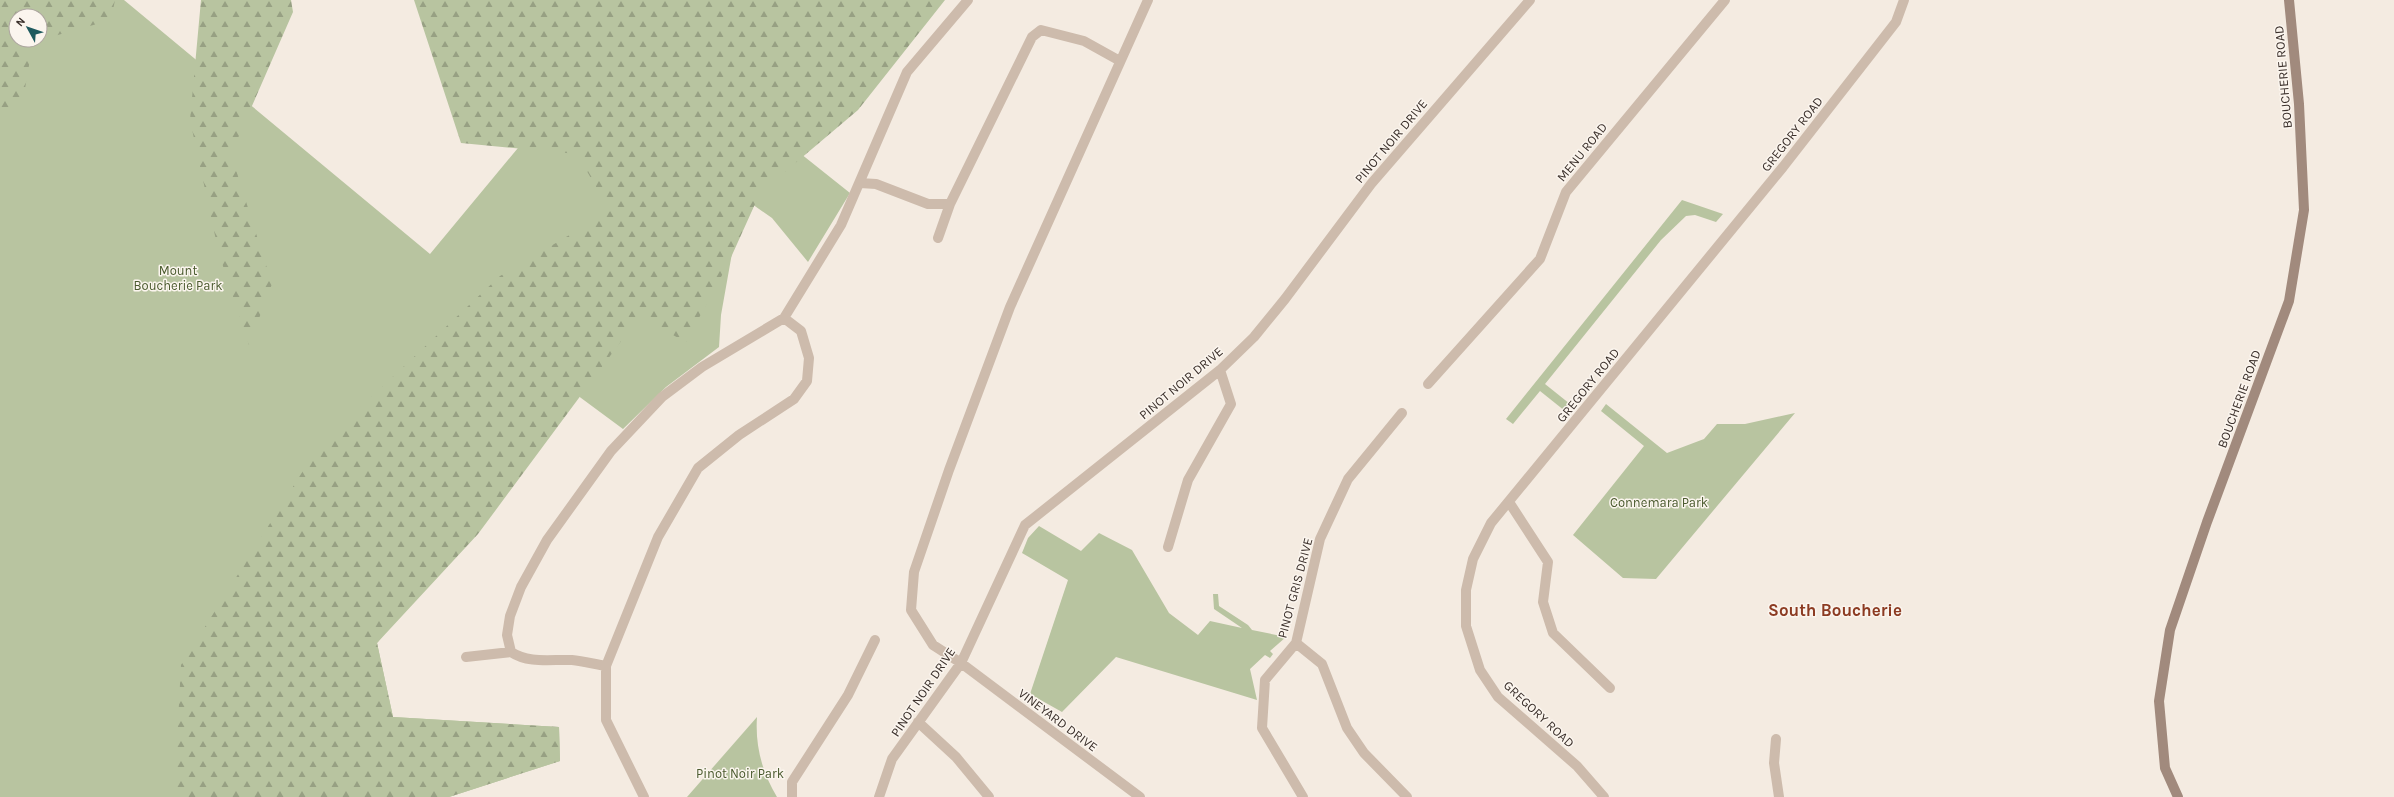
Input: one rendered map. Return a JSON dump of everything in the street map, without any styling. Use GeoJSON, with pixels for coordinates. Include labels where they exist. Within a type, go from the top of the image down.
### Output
{"type":"FeatureCollection","features":[{"type":"Feature","properties":{"kind":"main road","name":"BOUCHERIE ROAD"},"geometry":{"type":"LineString","coordinates":[[2178,797],[2165,768],[2159,701],[2170,630],[2210,514],[2289,301],[2304,210],[2299,104],[2289,0]]}},
{"type":"Feature","properties":{"kind":"street"},"geometry":{"type":"LineString","coordinates":[[511,652],[507,635],[510,616],[521,587],[547,540],[611,451],[662,397],[702,367],[784,318],[841,225],[907,72],[968,0]]}},
{"type":"Feature","properties":{"kind":"street","name":"VINEYARD DRIVE"},"geometry":{"type":"LineString","coordinates":[[1140,797],[961,663],[933,646],[911,610],[914,572],[949,470],[1010,307],[1148,0]]}},
{"type":"Feature","properties":{"kind":"street","name":"PINOT NOIR DRIVE"},"geometry":{"type":"LineString","coordinates":[[879,797],[892,760],[961,663],[1025,525],[1220,370],[1254,337],[1286,299],[1371,184],[1530,0]]}},
{"type":"Feature","properties":{"kind":"street","name":"MENU ROAD"},"geometry":{"type":"LineString","coordinates":[[1428,384],[1540,258],[1566,192],[1725,0]]}},
{"type":"Feature","properties":{"kind":"street","name":"GREGORY ROAD"},"geometry":{"type":"LineString","coordinates":[[1604,797],[1577,766],[1498,697],[1480,670],[1466,626],[1466,590],[1473,559],[1491,523],[1784,167],[1896,22],[1904,0]]}},
{"type":"Feature","properties":{"kind":"street"},"geometry":{"type":"LineString","coordinates":[[938,238],[950,204],[1032,37],[1041,30],[1084,41],[1120,61]]}},
{"type":"Feature","properties":{"kind":"street"},"geometry":{"type":"LineString","coordinates":[[860,183],[876,184],[928,204],[950,204]]}},
{"type":"Feature","properties":{"kind":"street"},"geometry":{"type":"LineString","coordinates":[[642,796],[606,720],[606,666],[658,537],[698,468],[739,435],[794,399],[807,381],[809,358],[801,331],[784,318]]}},
{"type":"Feature","properties":{"kind":"street"},"geometry":{"type":"LineString","coordinates":[[1168,546],[1188,480],[1231,404],[1220,370]]}},
{"type":"Feature","properties":{"kind":"street","name":"PINOT GRIS DRIVE"},"geometry":{"type":"LineString","coordinates":[[1303,797],[1262,728],[1265,680],[1296,643],[1320,539],[1348,480],[1402,413]]}},
{"type":"Feature","properties":{"kind":"street"},"geometry":{"type":"LineString","coordinates":[[1509,502],[1548,562],[1543,602],[1553,633],[1610,688]]}},
{"type":"Feature","properties":{"kind":"street"},"geometry":{"type":"LineString","coordinates":[[792,797],[792,782],[848,695],[875,640]]}},
{"type":"Feature","properties":{"kind":"street"},"geometry":{"type":"LineString","coordinates":[[1296,643],[1322,664],[1348,728],[1364,753],[1406,797]]}},
{"type":"Feature","properties":{"kind":"street"},"geometry":{"type":"LineString","coordinates":[[466,658],[511,652],[517,656],[542,660],[572,660],[606,666]]}},
{"type":"Feature","properties":{"kind":"street"},"geometry":{"type":"LineString","coordinates":[[918,722],[956,757],[989,797]]}},
{"type":"Feature","properties":{"kind":"street"},"geometry":{"type":"LineString","coordinates":[[1776,739],[1774,763],[1779,797]]}},
{"type":"Feature","properties":{"kind":"green space","name":"Mount Boucherie Park"},"geometry":{"type":"Polygon","coordinates":[[[0,0],[124,0],[430,254],[638,3],[786,142],[850,193],[808,262],[772,218],[742,197],[721,315],[719,347],[666,387],[623,429],[577,395],[377,643],[393,717],[559,727],[560,761],[449,797],[0,797],[0,0]]]}},
{"type":"Feature","properties":{"kind":"green space"},"geometry":{"type":"Polygon","coordinates":[[[0,0],[115,0],[111,20],[48,38],[48,8],[8,8],[8,48],[32,48],[22,106],[0,122],[0,0]]]}},
{"type":"Feature","properties":{"kind":"green space"},"geometry":{"type":"Polygon","coordinates":[[[201,0],[291,0],[293,12],[231,154],[272,284],[249,345],[219,254],[190,120],[201,0]]]}},
{"type":"Feature","properties":{"kind":"green space"},"geometry":{"type":"Polygon","coordinates":[[[414,0],[945,0],[858,110],[760,193],[728,264],[686,342],[639,317],[478,534],[377,643],[393,717],[559,727],[560,761],[449,797],[174,797],[181,665],[318,447],[500,276],[610,211],[577,154],[461,143],[414,0]]]}},
{"type":"Feature","properties":{"kind":"green space"},"geometry":{"type":"Polygon","coordinates":[[[1682,200],[1723,214],[1716,222],[1695,215],[1686,216],[1661,240],[1545,384],[1570,404],[1565,411],[1540,391],[1513,424],[1506,419],[1682,200]]]}},
{"type":"Feature","properties":{"kind":"green space","name":"Connemara Park"},"geometry":{"type":"Polygon","coordinates":[[[1606,404],[1667,453],[1704,439],[1717,424],[1745,424],[1795,413],[1656,579],[1623,578],[1573,535],[1644,446],[1601,411],[1606,404]]]}},
{"type":"Feature","properties":{"kind":"green space"},"geometry":{"type":"Polygon","coordinates":[[[1039,526],[1081,551],[1099,533],[1132,550],[1169,613],[1198,635],[1210,621],[1242,628],[1214,609],[1213,594],[1218,594],[1219,606],[1248,625],[1252,630],[1286,637],[1270,651],[1273,654],[1270,658],[1265,655],[1250,669],[1257,700],[1116,657],[1062,712],[1030,694],[1068,580],[1022,553],[1028,538],[1039,526]]]}},
{"type":"Feature","properties":{"kind":"green space","name":"Pinot Noir Park"},"geometry":{"type":"Polygon","coordinates":[[[757,717],[758,748],[767,778],[777,797],[687,797],[757,717]]]}},
{"type":"Feature","properties":{"kind":"district","name":"South Boucherie"},"geometry":{"type":"Point","coordinates":[1835,610]}}]}
